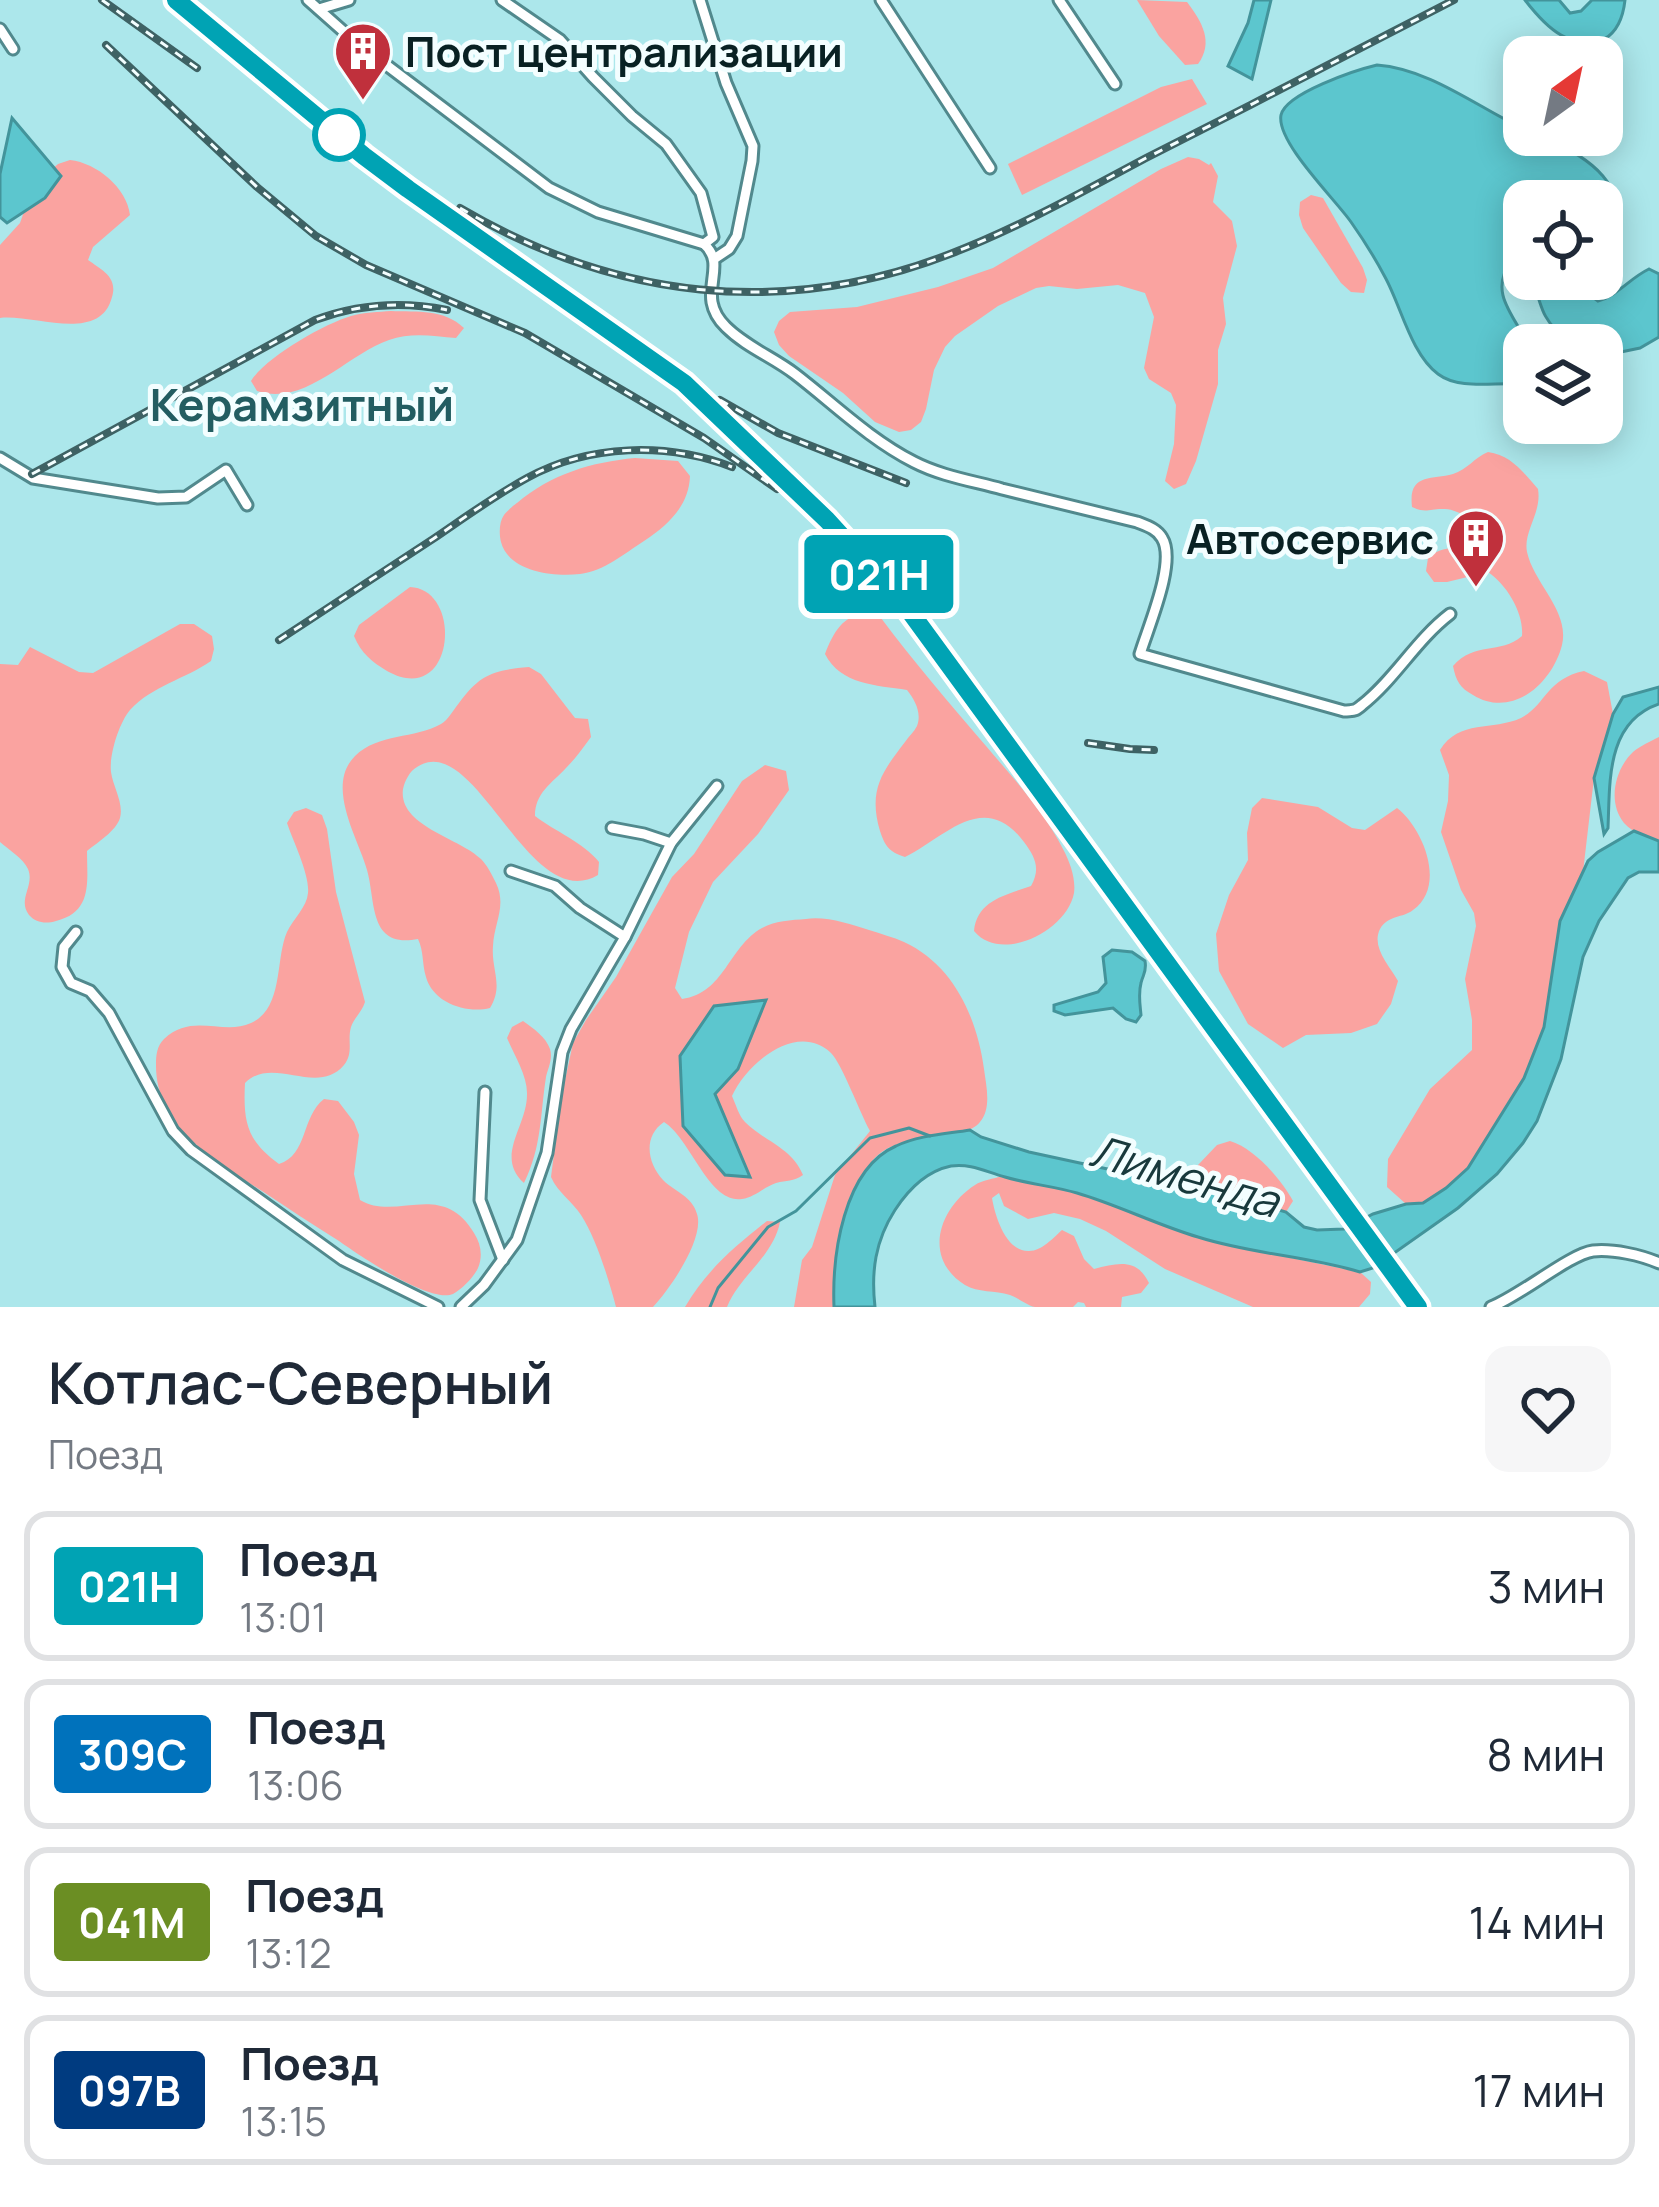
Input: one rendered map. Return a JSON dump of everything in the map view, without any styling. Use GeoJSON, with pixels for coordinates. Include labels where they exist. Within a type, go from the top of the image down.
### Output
{"type":"FeatureCollection","features":[{"type":"Feature","properties":{"kind":"street"},"geometry":{"type":"LineString","coordinates":[[308,0],[352,39],[549,188],[598,212],[710,248],[714,259],[710,292],[713,311],[721,321],[876,440],[928,469],[1137,522],[1158,532],[1166,546],[1167,563],[1140,654],[1354,710],[1450,614]]}},
{"type":"Feature","properties":{"kind":"street"},"geometry":{"type":"LineString","coordinates":[[319,9],[350,0]]}},
{"type":"Feature","properties":{"kind":"street"},"geometry":{"type":"LineString","coordinates":[[502,0],[560,40],[592,77],[666,144],[701,193],[713,237],[704,244]]}},
{"type":"Feature","properties":{"kind":"street"},"geometry":{"type":"LineString","coordinates":[[700,0],[725,82],[753,146],[736,236],[729,249],[714,259]]}},
{"type":"Feature","properties":{"kind":"street"},"geometry":{"type":"LineString","coordinates":[[1059,0],[1115,84]]}},
{"type":"Feature","properties":{"kind":"street"},"geometry":{"type":"LineString","coordinates":[[887,2],[990,168]]}},
{"type":"Feature","properties":{"kind":"street"},"geometry":{"type":"LineString","coordinates":[[0,28],[13,49]]}},
{"type":"Feature","properties":{"kind":"street"},"geometry":{"type":"LineString","coordinates":[[0,458],[32,478],[158,498],[186,497],[226,470],[247,505]]}},
{"type":"Feature","properties":{"kind":"street"},"geometry":{"type":"LineString","coordinates":[[460,1307],[484,1285],[517,1240],[548,1153],[562,1052],[571,1028],[626,937],[671,843],[717,786]]}},
{"type":"Feature","properties":{"kind":"street"},"geometry":{"type":"LineString","coordinates":[[612,827],[671,843]]}},
{"type":"Feature","properties":{"kind":"street"},"geometry":{"type":"LineString","coordinates":[[511,871],[555,886],[626,937]]}},
{"type":"Feature","properties":{"kind":"street"},"geometry":{"type":"LineString","coordinates":[[76,932],[64,947],[62,967],[70,982],[90,991],[109,1013],[173,1131],[258,1201],[343,1260],[438,1307]]}},
{"type":"Feature","properties":{"kind":"street"},"geometry":{"type":"LineString","coordinates":[[484,1092],[479,1200],[503,1260]]}},
{"type":"Feature","properties":{"kind":"street"},"geometry":{"type":"LineString","coordinates":[[1491,1307],[1592,1251],[1638,1254],[1659,1263]]}},
{"type":"Feature","properties":{"kind":"shaded area"},"geometry":{"type":"Polygon","coordinates":[[[1137,0],[1187,2],[1206,40],[1198,64],[1185,65],[1159,36],[1137,0]]]}},
{"type":"Feature","properties":{"kind":"shaded area"},"geometry":{"type":"Polygon","coordinates":[[[1192,79],[1207,104],[1022,195],[1008,164],[1161,87],[1192,79]]]}},
{"type":"Feature","properties":{"kind":"shaded area"},"geometry":{"type":"Polygon","coordinates":[[[1188,157],[1211,163],[1218,176],[1213,202],[1232,221],[1237,246],[1223,298],[1226,324],[1218,350],[1218,384],[1186,484],[1174,489],[1165,481],[1174,444],[1176,405],[1171,393],[1149,379],[1144,368],[1154,317],[1145,293],[1118,285],[1049,286],[998,306],[945,347],[921,422],[899,432],[875,422],[779,345],[774,332],[790,312],[857,307],[993,268],[1188,157]]]}},
{"type":"Feature","properties":{"kind":"shaded area"},"geometry":{"type":"Polygon","coordinates":[[[70,160],[109,179],[128,205],[130,215],[93,247],[88,260],[111,279],[112,297],[94,320],[80,323],[0,318],[0,245],[20,223],[33,186],[58,164],[70,160]]]}},
{"type":"Feature","properties":{"kind":"shaded area"},"geometry":{"type":"Polygon","coordinates":[[[1311,195],[1323,198],[1363,268],[1364,293],[1351,292],[1341,283],[1303,228],[1300,202],[1311,195]]]}},
{"type":"Feature","properties":{"kind":"shaded area"},"geometry":{"type":"Polygon","coordinates":[[[391,311],[439,315],[464,328],[456,338],[414,335],[389,340],[292,392],[257,391],[251,381],[282,352],[326,326],[356,315],[391,311]]]}},
{"type":"Feature","properties":{"kind":"shaded area"},"geometry":{"type":"Polygon","coordinates":[[[1488,452],[1510,461],[1538,489],[1527,552],[1563,633],[1557,659],[1540,684],[1502,703],[1465,690],[1453,666],[1470,653],[1522,636],[1517,609],[1488,572],[1434,582],[1426,571],[1428,558],[1447,549],[1483,547],[1482,534],[1456,512],[1412,507],[1417,483],[1458,472],[1488,452]]]}},
{"type":"Feature","properties":{"kind":"shaded area"},"geometry":{"type":"Polygon","coordinates":[[[635,458],[678,461],[690,476],[681,506],[653,535],[606,566],[580,574],[533,570],[506,552],[500,535],[502,518],[530,493],[573,471],[635,458]]]}},
{"type":"Feature","properties":{"kind":"shaded area"},"geometry":{"type":"Polygon","coordinates":[[[410,587],[427,593],[439,606],[444,644],[438,662],[427,674],[410,678],[376,664],[354,636],[359,625],[410,587]]]}},
{"type":"Feature","properties":{"kind":"shaded area"},"geometry":{"type":"Polygon","coordinates":[[[868,613],[881,618],[1017,783],[1066,854],[1074,882],[1069,907],[1032,939],[1000,944],[974,931],[987,906],[1031,886],[1034,880],[1034,858],[1009,826],[994,819],[964,822],[905,857],[891,851],[884,841],[877,817],[879,782],[917,726],[917,707],[907,690],[850,678],[825,654],[840,626],[868,613]]]}},
{"type":"Feature","properties":{"kind":"shaded area"},"geometry":{"type":"Polygon","coordinates":[[[180,624],[194,624],[212,636],[211,661],[148,695],[126,716],[111,765],[121,807],[118,823],[87,851],[87,884],[76,911],[56,921],[35,920],[25,903],[28,869],[0,842],[0,664],[18,665],[30,647],[79,672],[93,673],[180,624]]]}},
{"type":"Feature","properties":{"kind":"shaded area"},"geometry":{"type":"Polygon","coordinates":[[[529,667],[541,674],[575,718],[588,719],[591,737],[541,795],[535,816],[593,855],[599,862],[598,875],[573,881],[548,870],[482,795],[439,762],[412,771],[403,789],[410,813],[481,859],[499,891],[494,1000],[490,1008],[461,1008],[443,1000],[430,986],[418,939],[390,937],[382,930],[346,812],[343,782],[347,768],[364,749],[441,724],[481,680],[529,667]]]}},
{"type":"Feature","properties":{"kind":"shaded area"},"geometry":{"type":"Polygon","coordinates":[[[1584,671],[1607,682],[1613,714],[1594,778],[1583,872],[1560,921],[1544,1027],[1524,1078],[1468,1168],[1423,1203],[1406,1204],[1387,1187],[1388,1159],[1430,1089],[1472,1050],[1465,979],[1476,926],[1441,832],[1449,775],[1440,750],[1467,730],[1521,718],[1562,680],[1584,671]]]}},
{"type":"Feature","properties":{"kind":"shaded area"},"geometry":{"type":"Polygon","coordinates":[[[1659,737],[1659,841],[1624,823],[1615,796],[1627,759],[1659,737]]]}},
{"type":"Feature","properties":{"kind":"shaded area"},"geometry":{"type":"Polygon","coordinates":[[[765,765],[786,771],[789,790],[758,834],[713,882],[689,932],[675,988],[682,999],[708,988],[751,936],[772,924],[822,919],[896,939],[937,964],[969,1012],[981,1050],[986,1110],[971,1129],[896,1145],[871,1163],[833,1287],[834,1307],[794,1307],[802,1260],[812,1247],[835,1175],[870,1131],[831,1053],[818,1044],[803,1042],[774,1050],[749,1071],[732,1096],[745,1122],[785,1151],[803,1175],[747,1198],[730,1198],[710,1181],[664,1122],[650,1142],[653,1166],[695,1208],[696,1236],[677,1276],[653,1307],[616,1307],[587,1224],[551,1177],[573,1043],[672,877],[694,854],[742,781],[765,765]]]}},
{"type":"Feature","properties":{"kind":"shaded area"},"geometry":{"type":"Polygon","coordinates":[[[1262,798],[1318,807],[1352,828],[1365,830],[1397,808],[1415,829],[1428,858],[1428,887],[1423,900],[1409,913],[1387,921],[1380,929],[1382,956],[1398,981],[1391,1004],[1377,1024],[1351,1033],[1306,1035],[1283,1048],[1248,1024],[1219,971],[1216,934],[1248,860],[1252,808],[1262,798]]]}},
{"type":"Feature","properties":{"kind":"shaded area"},"geometry":{"type":"Polygon","coordinates":[[[306,808],[322,815],[327,829],[336,892],[365,1002],[351,1027],[347,1060],[333,1074],[268,1073],[245,1083],[249,1130],[279,1164],[295,1153],[311,1115],[324,1099],[338,1101],[359,1135],[354,1174],[360,1200],[374,1206],[448,1208],[474,1233],[480,1264],[453,1294],[428,1292],[395,1276],[225,1167],[177,1124],[158,1086],[157,1051],[175,1031],[240,1026],[262,1016],[269,1006],[283,943],[307,898],[306,877],[287,823],[294,812],[306,808]]]}},
{"type":"Feature","properties":{"kind":"shaded area"},"geometry":{"type":"Polygon","coordinates":[[[523,1021],[546,1041],[551,1056],[537,1143],[524,1183],[516,1173],[512,1151],[526,1105],[526,1086],[507,1038],[512,1027],[523,1021]]]}},
{"type":"Feature","properties":{"kind":"shaded area"},"geometry":{"type":"Polygon","coordinates":[[[1230,1141],[1257,1157],[1281,1183],[1293,1201],[1286,1212],[1223,1194],[1198,1179],[1198,1165],[1217,1145],[1230,1141]]]}},
{"type":"Feature","properties":{"kind":"shaded area"},"geometry":{"type":"Polygon","coordinates":[[[1002,1176],[1072,1191],[1213,1242],[1360,1272],[1371,1282],[1370,1294],[1359,1307],[1253,1307],[1165,1269],[1080,1219],[1054,1213],[1028,1219],[1004,1206],[999,1193],[992,1198],[996,1214],[1014,1246],[1034,1250],[1062,1230],[1074,1236],[1094,1269],[1133,1266],[1149,1283],[1141,1293],[1122,1297],[1121,1307],[1086,1307],[1078,1302],[1073,1307],[1035,1307],[1010,1295],[970,1288],[943,1261],[940,1234],[962,1195],[978,1183],[1002,1176]]]}},
{"type":"Feature","properties":{"kind":"shaded area"},"geometry":{"type":"Polygon","coordinates":[[[767,1221],[780,1222],[776,1234],[727,1307],[685,1307],[722,1260],[767,1221]]]}},
{"type":"Feature","properties":{"kind":"water"},"geometry":{"type":"Polygon","coordinates":[[[1254,0],[1271,0],[1252,79],[1228,66],[1254,0]]]}},
{"type":"Feature","properties":{"kind":"water"},"geometry":{"type":"Polygon","coordinates":[[[1525,0],[1559,0],[1570,13],[1581,11],[1592,0],[1625,0],[1618,24],[1608,36],[1564,36],[1525,0]]]}},
{"type":"Feature","properties":{"kind":"water"},"geometry":{"type":"Polygon","coordinates":[[[1377,65],[1434,81],[1503,118],[1503,156],[1579,156],[1606,180],[1503,180],[1503,300],[1517,324],[1503,324],[1503,384],[1456,382],[1429,365],[1369,249],[1288,140],[1281,115],[1286,107],[1377,65]]]}},
{"type":"Feature","properties":{"kind":"water"},"geometry":{"type":"Polygon","coordinates":[[[12,118],[61,176],[45,198],[7,223],[0,217],[0,174],[12,118]]]}},
{"type":"Feature","properties":{"kind":"water"},"geometry":{"type":"Polygon","coordinates":[[[1649,269],[1659,274],[1659,337],[1640,348],[1623,352],[1623,324],[1550,324],[1540,300],[1623,300],[1623,286],[1649,269]]]}},
{"type":"Feature","properties":{"kind":"water"},"geometry":{"type":"Polygon","coordinates":[[[1659,687],[1659,704],[1629,724],[1614,755],[1604,834],[1594,778],[1613,714],[1623,697],[1659,687]]]}},
{"type":"Feature","properties":{"kind":"water"},"geometry":{"type":"Polygon","coordinates":[[[1634,831],[1659,841],[1659,872],[1639,872],[1628,878],[1599,921],[1583,957],[1561,1059],[1537,1121],[1497,1174],[1373,1268],[1360,1272],[1218,1243],[1077,1193],[958,1165],[926,1177],[895,1210],[876,1257],[875,1307],[834,1307],[835,1264],[844,1216],[864,1174],[896,1146],[933,1135],[970,1130],[1029,1152],[1286,1212],[1304,1227],[1317,1230],[1344,1229],[1373,1214],[1423,1203],[1468,1168],[1524,1078],[1544,1027],[1560,921],[1588,861],[1634,831]]]}},
{"type":"Feature","properties":{"kind":"water"},"geometry":{"type":"Polygon","coordinates":[[[1112,950],[1132,952],[1145,961],[1141,1015],[1136,1022],[1113,1008],[1065,1015],[1054,1011],[1054,1005],[1098,992],[1106,983],[1103,957],[1112,950]]]}},
{"type":"Feature","properties":{"kind":"water"},"geometry":{"type":"Polygon","coordinates":[[[766,1000],[738,1069],[715,1094],[750,1177],[725,1175],[683,1126],[680,1056],[714,1006],[766,1000]]]}},
{"type":"Feature","properties":{"kind":"waterway"},"geometry":{"type":"LineString","coordinates":[[710,1307],[718,1288],[768,1227],[796,1211],[870,1138],[909,1128],[930,1136]]}},
{"type":"Feature","properties":{"kind":"railway"},"geometry":{"type":"LineString","coordinates":[[102,0],[197,68]]}},
{"type":"Feature","properties":{"kind":"railway"},"geometry":{"type":"LineString","coordinates":[[176,0],[385,172],[684,383],[827,520],[908,609],[1418,1307]]}},
{"type":"Feature","properties":{"kind":"railway"},"geometry":{"type":"LineString","coordinates":[[460,208],[578,263],[639,280],[762,292],[824,287],[887,274],[950,254],[1025,221],[1454,0]]}},
{"type":"Feature","properties":{"kind":"railway"},"geometry":{"type":"LineString","coordinates":[[106,45],[316,236],[366,265],[525,333],[704,438],[777,489]]}},
{"type":"Feature","properties":{"kind":"railway"},"geometry":{"type":"LineString","coordinates":[[32,474],[315,320],[380,306],[447,310]]}},
{"type":"Feature","properties":{"kind":"railway"},"geometry":{"type":"LineString","coordinates":[[720,400],[778,433],[906,483]]}},
{"type":"Feature","properties":{"kind":"railway"},"geometry":{"type":"LineString","coordinates":[[279,640],[491,500],[551,467],[628,450],[681,453],[732,467]]}},
{"type":"Feature","properties":{"kind":"railway"},"geometry":{"type":"LineString","coordinates":[[1088,743],[1154,750]]}},
{"type":"Feature","properties":{"kind":"train","name":"021Н"},"geometry":{"type":"LineString","coordinates":[[176,0],[364,156],[684,383],[844,537],[908,609],[1418,1307]]}},
{"type":"Feature","properties":{"kind":"place","name":"Пост централизации"},"geometry":{"type":"Point","coordinates":[363,102]}},
{"type":"Feature","properties":{"kind":"place","name":"Автосервис"},"geometry":{"type":"Point","coordinates":[1476,589]}},
{"type":"Feature","properties":{"kind":"district","name":"Керамзитный"},"geometry":{"type":"Point","coordinates":[302,404]}},
{"type":"Feature","properties":{"kind":"water label","name":"Лименда"},"geometry":{"type":"Point","coordinates":[1185,1175]}}]}
